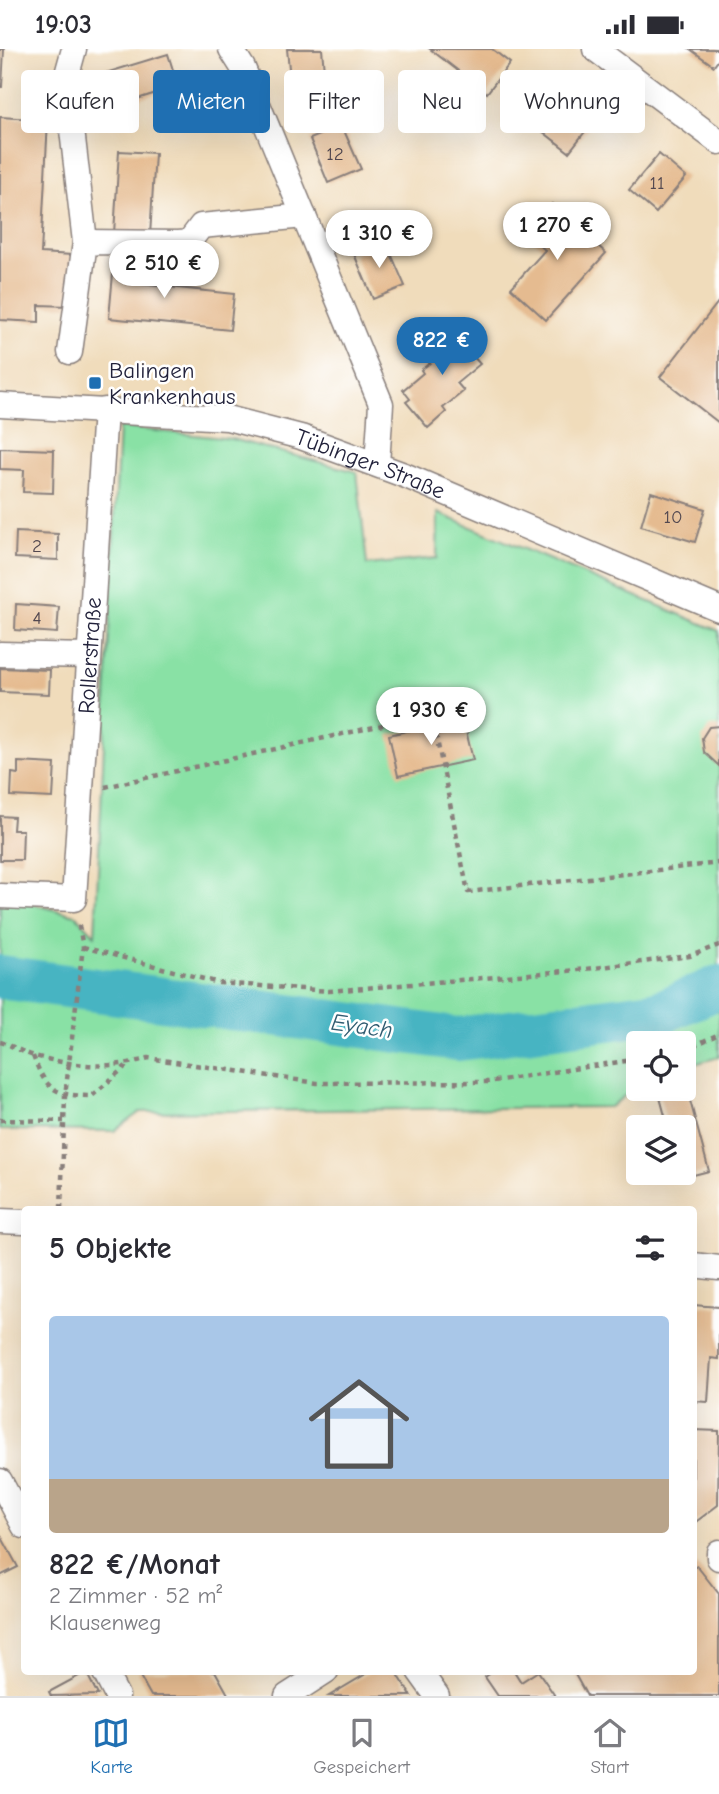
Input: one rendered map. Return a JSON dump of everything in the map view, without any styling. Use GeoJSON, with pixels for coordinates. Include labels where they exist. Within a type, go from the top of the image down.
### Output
{"type":"FeatureCollection","features":[{"type":"Feature","properties":{"kind":"street"},"geometry":{"type":"LineString","coordinates":[[70,352],[85,242],[66,78],[74,49]]}},
{"type":"Feature","properties":{"kind":"street"},"geometry":{"type":"LineString","coordinates":[[231,49],[243,68],[381,404],[377,464]]}},
{"type":"Feature","properties":{"kind":"street"},"geometry":{"type":"LineString","coordinates":[[595,49],[719,142]]}},
{"type":"Feature","properties":{"kind":"street"},"geometry":{"type":"LineString","coordinates":[[85,242],[179,243],[189,241],[201,226],[304,216]]}},
{"type":"Feature","properties":{"kind":"street","name":"Tübinger Straße"},"geometry":{"type":"LineString","coordinates":[[0,405],[227,418],[301,437],[377,464],[719,609]]}},
{"type":"Feature","properties":{"kind":"street","name":"Rollerstraße"},"geometry":{"type":"LineString","coordinates":[[0,896],[74,898],[105,410]]}},
{"type":"Feature","properties":{"kind":"street"},"geometry":{"type":"LineString","coordinates":[[0,654],[88,656]]}},
{"type":"Feature","properties":{"kind":"street"},"geometry":{"type":"LineString","coordinates":[[0,1221],[21,1222]]}},
{"type":"Feature","properties":{"kind":"street"},"geometry":{"type":"LineString","coordinates":[[697,1265],[719,1268]]}},
{"type":"Feature","properties":{"kind":"street"},"geometry":{"type":"LineString","coordinates":[[0,1481],[21,1520]]}},
{"type":"Feature","properties":{"kind":"street"},"geometry":{"type":"LineString","coordinates":[[106,1675],[117,1696]]}},
{"type":"Feature","properties":{"kind":"street"},"geometry":{"type":"LineString","coordinates":[[287,1696],[320,1675]]}},
{"type":"Feature","properties":{"kind":"street"},"geometry":{"type":"LineString","coordinates":[[421,1675],[437,1696]]}},
{"type":"Feature","properties":{"kind":"path"},"geometry":{"type":"LineString","coordinates":[[79,792],[432,714]]}},
{"type":"Feature","properties":{"kind":"path"},"geometry":{"type":"LineString","coordinates":[[435,725],[468,892],[719,863]]}},
{"type":"Feature","properties":{"kind":"path"},"geometry":{"type":"LineString","coordinates":[[61,1206],[65,1096],[83,947],[219,983],[330,991],[578,970],[690,956],[719,945]]}},
{"type":"Feature","properties":{"kind":"path"},"geometry":{"type":"LineString","coordinates":[[696,1045],[719,1034]]}},
{"type":"Feature","properties":{"kind":"path"},"geometry":{"type":"LineString","coordinates":[[0,1042],[33,1056],[69,1064],[127,1066]]}},
{"type":"Feature","properties":{"kind":"path"},"geometry":{"type":"LineString","coordinates":[[33,1056],[43,1082],[65,1096],[92,1096],[127,1066],[148,1058],[317,1083],[488,1082],[626,1061]]}},
{"type":"Feature","properties":{"kind":"path"},"geometry":{"type":"LineString","coordinates":[[0,1120],[64,1121]]}},
{"type":"Feature","properties":{"kind":"green space"},"geometry":{"type":"Polygon","coordinates":[[[119,427],[232,439],[357,472],[367,565],[437,558],[438,513],[719,631],[719,1057],[696,1064],[696,1031],[626,1031],[626,1095],[610,1107],[140,1112],[114,1131],[0,1130],[0,896],[76,915],[95,935],[119,427]]]}},
{"type":"Feature","properties":{"kind":"building"},"geometry":{"type":"Polygon","coordinates":[[[0,49],[4,49],[2,87],[0,87],[0,49]]]}},
{"type":"Feature","properties":{"kind":"building"},"geometry":{"type":"Polygon","coordinates":[[[287,49],[322,49],[324,70],[289,70],[287,49]]]}},
{"type":"Feature","properties":{"kind":"building"},"geometry":{"type":"Polygon","coordinates":[[[430,49],[492,49],[510,63],[505,70],[500,70],[500,76],[487,93],[486,70],[457,70],[430,49]]]}},
{"type":"Feature","properties":{"kind":"building"},"geometry":{"type":"Polygon","coordinates":[[[690,49],[719,49],[719,59],[714,66],[690,49]]]}},
{"type":"Feature","properties":{"kind":"building"},"geometry":{"type":"Polygon","coordinates":[[[168,54],[173,70],[153,70],[153,94],[139,98],[139,70],[116,70],[168,54]]]}},
{"type":"Feature","properties":{"kind":"building"},"geometry":{"type":"Polygon","coordinates":[[[0,117],[21,118],[21,133],[47,133],[41,253],[72,255],[69,306],[39,305],[39,322],[0,320],[0,117]]]}},
{"type":"Feature","properties":{"kind":"building"},"geometry":{"type":"Polygon","coordinates":[[[325,133],[345,133],[361,169],[328,183],[310,139],[325,133]]]}},
{"type":"Feature","properties":{"kind":"building"},"geometry":{"type":"Polygon","coordinates":[[[545,133],[584,133],[569,152],[545,133]]]}},
{"type":"Feature","properties":{"kind":"building"},"geometry":{"type":"Polygon","coordinates":[[[119,151],[155,153],[150,236],[114,234],[119,151]]]}},
{"type":"Feature","properties":{"kind":"building"},"geometry":{"type":"Polygon","coordinates":[[[659,154],[686,177],[656,213],[629,190],[659,154]]]}},
{"type":"Feature","properties":{"kind":"building"},"geometry":{"type":"Polygon","coordinates":[[[552,204],[606,253],[546,320],[511,288],[545,250],[526,233],[552,204]]]}},
{"type":"Feature","properties":{"kind":"building"},"geometry":{"type":"Polygon","coordinates":[[[385,240],[405,286],[373,299],[354,254],[385,240]]]}},
{"type":"Feature","properties":{"kind":"building"},"geometry":{"type":"Polygon","coordinates":[[[115,252],[144,256],[141,284],[234,294],[230,330],[109,318],[115,252]]]}},
{"type":"Feature","properties":{"kind":"building"},"geometry":{"type":"Polygon","coordinates":[[[719,301],[719,423],[660,377],[719,301]]]}},
{"type":"Feature","properties":{"kind":"building"},"geometry":{"type":"Polygon","coordinates":[[[460,322],[473,338],[464,346],[480,364],[457,383],[464,391],[443,408],[446,412],[428,428],[406,402],[410,399],[403,390],[435,359],[432,355],[444,345],[439,339],[460,322]]]}},
{"type":"Feature","properties":{"kind":"building"},"geometry":{"type":"Polygon","coordinates":[[[0,448],[54,450],[53,493],[23,492],[24,470],[0,469],[0,448]]]}},
{"type":"Feature","properties":{"kind":"building"},"geometry":{"type":"Polygon","coordinates":[[[651,492],[705,509],[695,542],[641,526],[651,492]]]}},
{"type":"Feature","properties":{"kind":"building"},"geometry":{"type":"Polygon","coordinates":[[[16,532],[58,534],[58,560],[15,558],[16,532]]]}},
{"type":"Feature","properties":{"kind":"building"},"geometry":{"type":"Polygon","coordinates":[[[16,604],[59,607],[57,633],[15,630],[16,604]]]}},
{"type":"Feature","properties":{"kind":"building"},"geometry":{"type":"Polygon","coordinates":[[[0,668],[50,670],[49,694],[0,692],[0,668]]]}},
{"type":"Feature","properties":{"kind":"building"},"geometry":{"type":"Polygon","coordinates":[[[463,718],[473,760],[398,776],[389,735],[463,718]]]}},
{"type":"Feature","properties":{"kind":"building"},"geometry":{"type":"Polygon","coordinates":[[[719,726],[719,766],[704,752],[702,738],[709,727],[719,726]]]}},
{"type":"Feature","properties":{"kind":"building"},"geometry":{"type":"Polygon","coordinates":[[[18,762],[55,764],[53,798],[11,796],[12,773],[18,774],[18,762]]]}},
{"type":"Feature","properties":{"kind":"building"},"geometry":{"type":"Polygon","coordinates":[[[0,816],[14,817],[13,830],[23,830],[22,860],[0,860],[0,816]]]}},
{"type":"Feature","properties":{"kind":"building"},"geometry":{"type":"Polygon","coordinates":[[[661,1101],[690,1101],[694,1115],[665,1115],[661,1101]]]}},
{"type":"Feature","properties":{"kind":"building"},"geometry":{"type":"Polygon","coordinates":[[[696,1123],[709,1171],[696,1174],[696,1123]]]}},
{"type":"Feature","properties":{"kind":"building"},"geometry":{"type":"Polygon","coordinates":[[[697,1305],[719,1307],[719,1359],[711,1358],[708,1402],[697,1401],[697,1305]]]}},
{"type":"Feature","properties":{"kind":"building"},"geometry":{"type":"Polygon","coordinates":[[[697,1430],[719,1431],[718,1505],[697,1521],[697,1430]]]}},
{"type":"Feature","properties":{"kind":"building"},"geometry":{"type":"Polygon","coordinates":[[[0,1534],[18,1567],[0,1576],[0,1534]]]}},
{"type":"Feature","properties":{"kind":"building"},"geometry":{"type":"Polygon","coordinates":[[[697,1566],[719,1594],[719,1696],[587,1696],[575,1675],[697,1675],[697,1566]]]}},
{"type":"Feature","properties":{"kind":"building"},"geometry":{"type":"Polygon","coordinates":[[[80,1675],[88,1675],[98,1695],[51,1696],[49,1692],[80,1675]]]}},
{"type":"Feature","properties":{"kind":"building"},"geometry":{"type":"Polygon","coordinates":[[[139,1675],[217,1675],[229,1696],[151,1696],[139,1675]]]}},
{"type":"Feature","properties":{"kind":"building"},"geometry":{"type":"Polygon","coordinates":[[[364,1675],[398,1675],[411,1696],[329,1696],[364,1675]]]}},
{"type":"Feature","properties":{"kind":"building"},"geometry":{"type":"Polygon","coordinates":[[[517,1675],[521,1682],[532,1675],[541,1675],[555,1696],[498,1696],[485,1677],[517,1675]]]}},
{"type":"Feature","properties":{"kind":"waterway","name":"Eyach"},"geometry":{"type":"LineString","coordinates":[[0,977],[458,1039],[661,1012],[719,987]]}},
{"type":"Feature","properties":{"kind":"place","name":"Balingen Krankenhaus"},"geometry":{"type":"Point","coordinates":[95,383]}}]}
